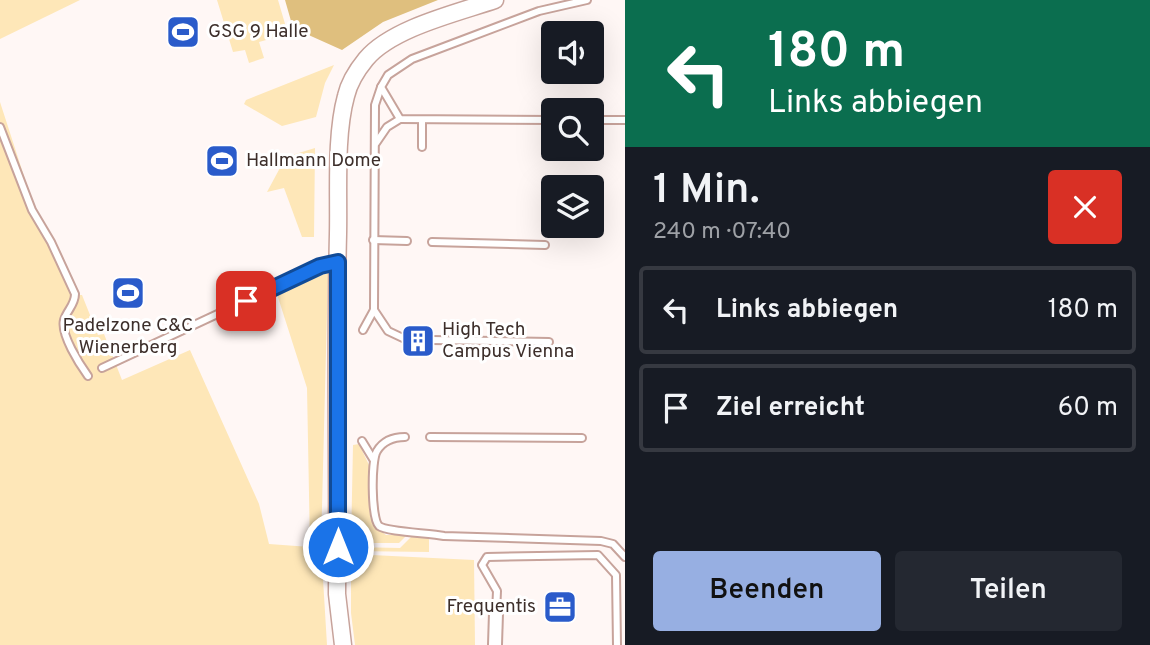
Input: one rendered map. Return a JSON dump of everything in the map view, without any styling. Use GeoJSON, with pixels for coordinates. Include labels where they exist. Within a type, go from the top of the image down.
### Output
{"type":"FeatureCollection","features":[{"type":"Feature","properties":{"kind":"street"},"geometry":{"type":"LineString","coordinates":[[343,645],[337,594],[338,262],[341,126],[346,95],[354,75],[368,57],[389,41],[495,0]]}},
{"type":"Feature","properties":{"kind":"street"},"geometry":{"type":"LineString","coordinates":[[495,645],[496,613]]}},
{"type":"Feature","properties":{"kind":"lane"},"geometry":{"type":"LineString","coordinates":[[363,330],[374,310],[375,105],[388,75],[412,59],[539,11],[587,0]]}},
{"type":"Feature","properties":{"kind":"lane"},"geometry":{"type":"LineString","coordinates":[[381,86],[400,119]]}},
{"type":"Feature","properties":{"kind":"lane"},"geometry":{"type":"LineString","coordinates":[[376,143],[387,127],[400,119],[541,120]]}},
{"type":"Feature","properties":{"kind":"lane"},"geometry":{"type":"LineString","coordinates":[[422,120],[422,147]]}},
{"type":"Feature","properties":{"kind":"lane"},"geometry":{"type":"LineString","coordinates":[[604,120],[625,120]]}},
{"type":"Feature","properties":{"kind":"lane"},"geometry":{"type":"LineString","coordinates":[[0,127],[32,210],[51,242],[75,294],[64,329],[74,355],[88,376]]}},
{"type":"Feature","properties":{"kind":"lane"},"geometry":{"type":"LineString","coordinates":[[373,240],[407,241]]}},
{"type":"Feature","properties":{"kind":"lane"},"geometry":{"type":"LineString","coordinates":[[432,242],[545,245]]}},
{"type":"Feature","properties":{"kind":"lane"},"geometry":{"type":"LineString","coordinates":[[102,368],[320,266],[338,262]]}},
{"type":"Feature","properties":{"kind":"lane"},"geometry":{"type":"LineString","coordinates":[[374,310],[388,331],[405,339]]}},
{"type":"Feature","properties":{"kind":"lane"},"geometry":{"type":"LineString","coordinates":[[431,340],[549,342]]}},
{"type":"Feature","properties":{"kind":"lane"},"geometry":{"type":"LineString","coordinates":[[405,437],[396,437],[386,442],[377,450],[373,459],[374,516],[379,525],[388,530],[444,536],[601,541],[613,544],[625,557]]}},
{"type":"Feature","properties":{"kind":"lane"},"geometry":{"type":"LineString","coordinates":[[430,437],[582,438]]}},
{"type":"Feature","properties":{"kind":"lane"},"geometry":{"type":"LineString","coordinates":[[362,441],[373,459]]}},
{"type":"Feature","properties":{"kind":"lane"},"geometry":{"type":"LineString","coordinates":[[496,613],[497,591],[482,565],[487,557],[598,555],[616,575],[617,645]]}},
{"type":"Feature","properties":{"kind":"shaded area"},"geometry":{"type":"Polygon","coordinates":[[[0,0],[80,0],[0,39],[0,0]]]}},
{"type":"Feature","properties":{"kind":"shaded area"},"geometry":{"type":"Polygon","coordinates":[[[217,0],[278,0],[288,34],[259,42],[264,58],[249,63],[245,50],[233,52],[217,0]]]}},
{"type":"Feature","properties":{"kind":"shaded area"},"geometry":{"type":"Polygon","coordinates":[[[285,0],[438,0],[383,22],[342,50],[293,28],[285,0]]]}},
{"type":"Feature","properties":{"kind":"shaded area"},"geometry":{"type":"Polygon","coordinates":[[[334,65],[325,83],[316,117],[282,126],[244,104],[246,100],[334,65]]]}},
{"type":"Feature","properties":{"kind":"shaded area"},"geometry":{"type":"Polygon","coordinates":[[[0,102],[34,207],[77,295],[82,295],[98,335],[104,334],[122,380],[190,350],[259,504],[269,544],[310,547],[307,388],[276,291],[328,273],[321,546],[327,645],[0,645],[0,102]]]}},
{"type":"Feature","properties":{"kind":"shaded area"},"geometry":{"type":"Polygon","coordinates":[[[315,148],[314,237],[302,237],[284,188],[267,192],[281,166],[279,159],[315,148]]]}},
{"type":"Feature","properties":{"kind":"shaded area"},"geometry":{"type":"Polygon","coordinates":[[[359,444],[369,465],[370,516],[373,525],[386,535],[407,535],[399,543],[351,543],[353,445],[359,444]]]}},
{"type":"Feature","properties":{"kind":"shaded area"},"geometry":{"type":"Polygon","coordinates":[[[413,535],[429,537],[429,552],[353,551],[353,547],[400,548],[413,535]]]}},
{"type":"Feature","properties":{"kind":"shaded area"},"geometry":{"type":"Polygon","coordinates":[[[351,554],[474,560],[475,645],[355,645],[351,613],[351,554]]]}},
{"type":"Feature","properties":{"kind":"place","name":"GSG 9 Halle"},"geometry":{"type":"Point","coordinates":[183,32]}},
{"type":"Feature","properties":{"kind":"place","name":"Hallmann Dome"},"geometry":{"type":"Point","coordinates":[222,161]}},
{"type":"Feature","properties":{"kind":"place","name":"Padelzone C&C Wienerberg"},"geometry":{"type":"Point","coordinates":[128,293]}},
{"type":"Feature","properties":{"kind":"place","name":"High Tech Campus Vienna"},"geometry":{"type":"Point","coordinates":[418,341]}},
{"type":"Feature","properties":{"kind":"place","name":"Frequentis"},"geometry":{"type":"Point","coordinates":[560,607]}},
{"type":"Feature","properties":{"kind":"route"},"geometry":{"type":"LineString","coordinates":[[246,301],[320,266],[338,262],[338,547]]}}]}
